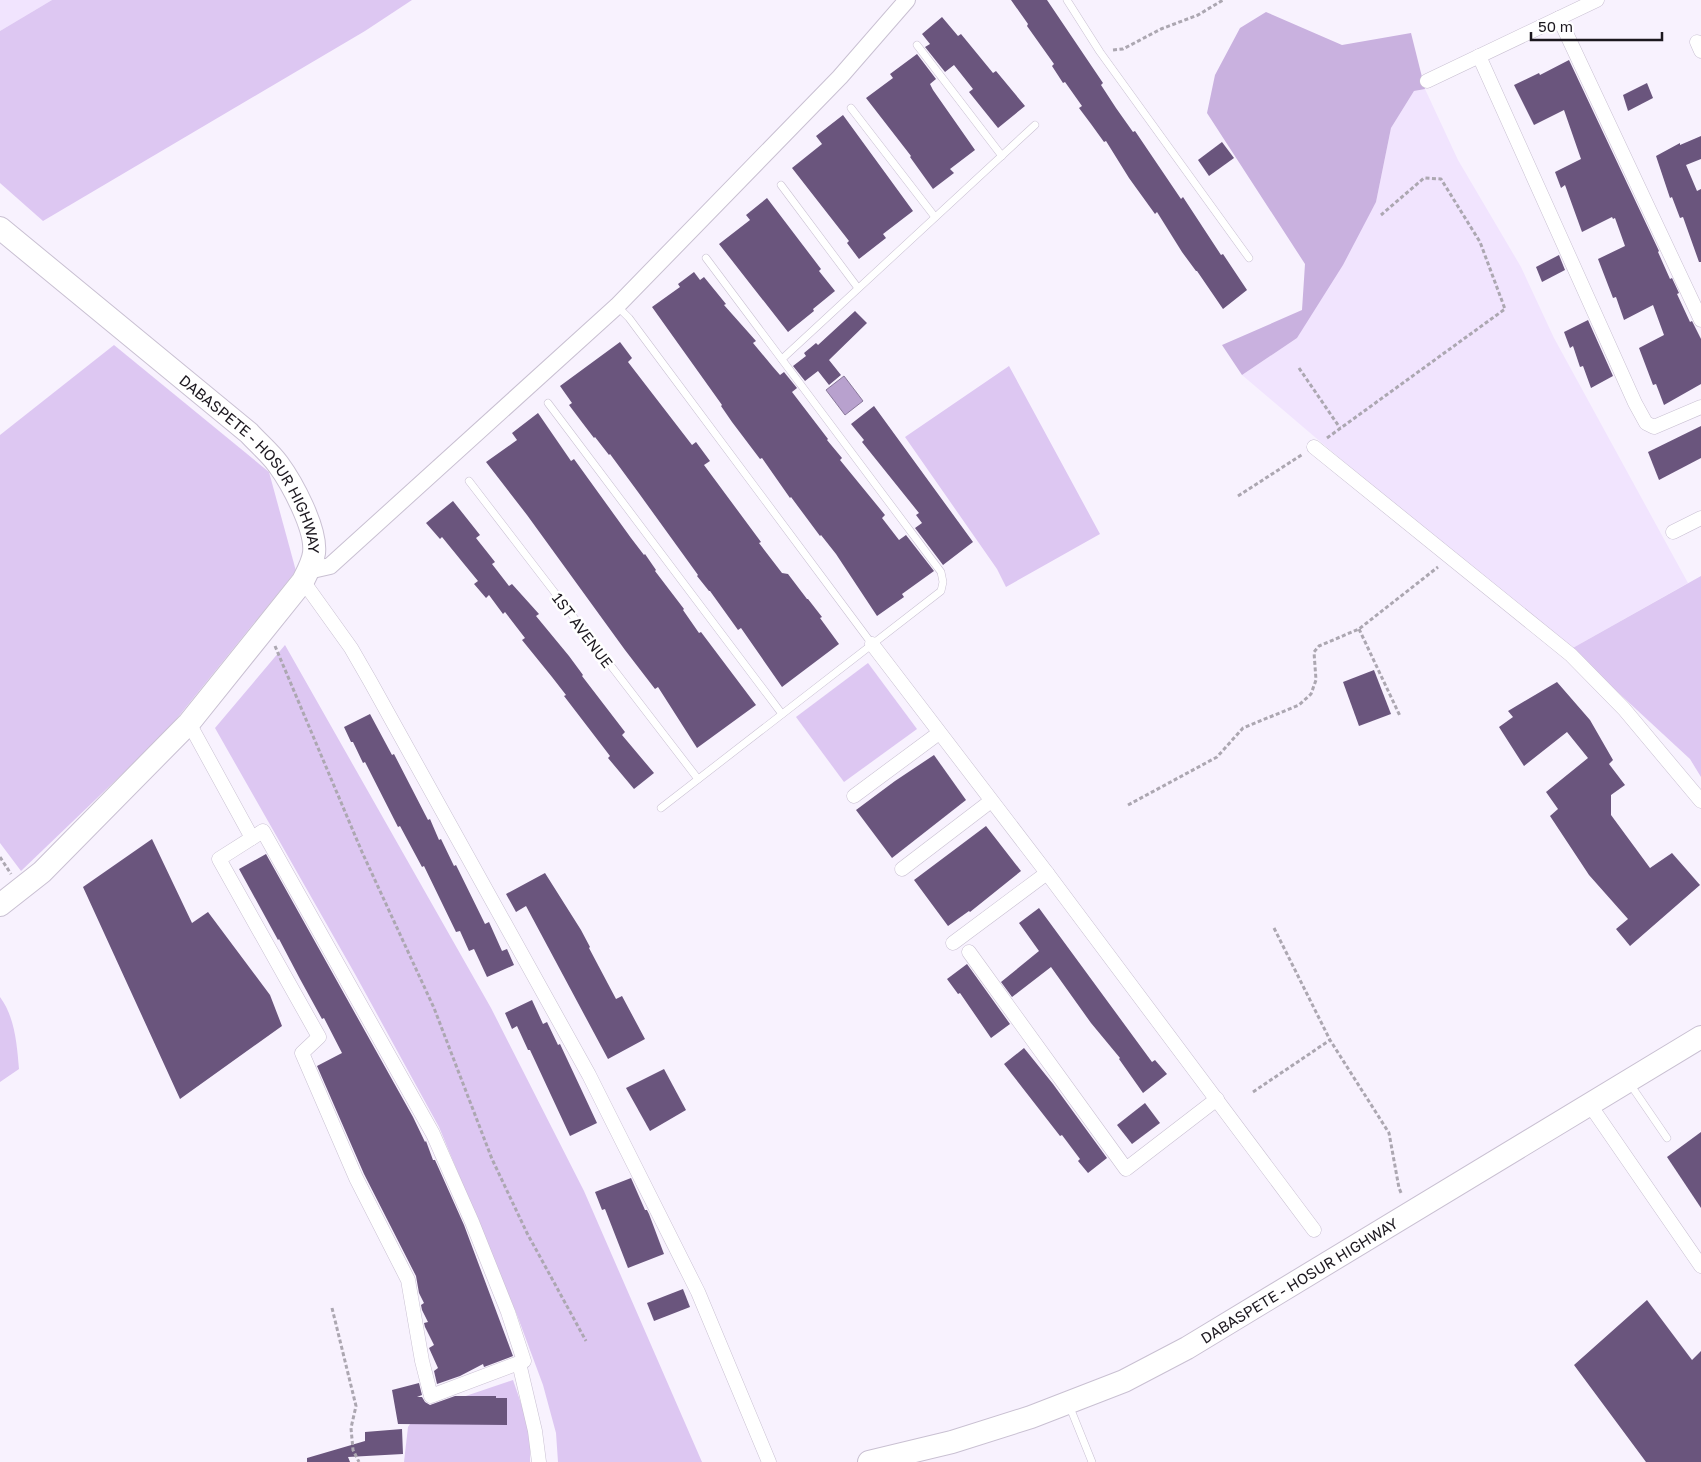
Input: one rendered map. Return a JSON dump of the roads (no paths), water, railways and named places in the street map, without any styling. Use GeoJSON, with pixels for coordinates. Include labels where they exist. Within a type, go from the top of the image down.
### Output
{"type":"FeatureCollection","features":[{"type":"Feature","properties":{"kind":"highway","name":"DABASPETE - HOSUR HIGHWAY"},"geometry":{"type":"LineString","coordinates":[[0,228],[249,433],[278,464],[301,502],[313,536],[314,552],[305,576],[189,723],[42,872],[0,905]]}},
{"type":"Feature","properties":{"kind":"highway","name":"DABASPETE - HOSUR HIGHWAY"},"geometry":{"type":"LineString","coordinates":[[869,1462],[952,1442],[1031,1417],[1124,1381],[1187,1348],[1701,1037]]}},
{"type":"Feature","properties":{"kind":"street"},"geometry":{"type":"LineString","coordinates":[[769,1462],[698,1292],[589,1075],[370,680],[305,576],[330,566],[617,306],[840,77],[907,0]]}},
{"type":"Feature","properties":{"kind":"street"},"geometry":{"type":"LineString","coordinates":[[1427,81],[1597,0]]}},
{"type":"Feature","properties":{"kind":"street"},"geometry":{"type":"LineString","coordinates":[[1559,18],[1701,320]]}},
{"type":"Feature","properties":{"kind":"street"},"geometry":{"type":"LineString","coordinates":[[1478,56],[1646,423],[1654,426],[1660,425],[1701,407]]}},
{"type":"Feature","properties":{"kind":"street"},"geometry":{"type":"LineString","coordinates":[[1314,447],[1571,655],[1624,709],[1701,801]]}},
{"type":"Feature","properties":{"kind":"street"},"geometry":{"type":"LineString","coordinates":[[1673,532],[1701,518]]}},
{"type":"Feature","properties":{"kind":"street"},"geometry":{"type":"LineString","coordinates":[[872,644],[1047,873],[1314,1230]]}},
{"type":"Feature","properties":{"kind":"street"},"geometry":{"type":"LineString","coordinates":[[189,723],[252,838]]}},
{"type":"Feature","properties":{"kind":"street"},"geometry":{"type":"LineString","coordinates":[[854,796],[939,733]]}},
{"type":"Feature","properties":{"kind":"street"},"geometry":{"type":"LineString","coordinates":[[902,869],[991,801]]}},
{"type":"Feature","properties":{"kind":"street"},"geometry":{"type":"LineString","coordinates":[[263,832],[433,1134],[472,1222],[508,1312],[524,1361],[431,1396],[422,1360],[408,1280],[356,1178],[302,1053],[318,1037],[219,859],[252,838],[263,832]]}},
{"type":"Feature","properties":{"kind":"street"},"geometry":{"type":"LineString","coordinates":[[953,942],[1047,873]]}},
{"type":"Feature","properties":{"kind":"street"},"geometry":{"type":"LineString","coordinates":[[969,952],[1126,1169],[1217,1099]]}},
{"type":"Feature","properties":{"kind":"street"},"geometry":{"type":"LineString","coordinates":[[1590,1105],[1701,1266]]}},
{"type":"Feature","properties":{"kind":"street"},"geometry":{"type":"LineString","coordinates":[[519,1363],[535,1431],[539,1462]]}},
{"type":"Feature","properties":{"kind":"lane"},"geometry":{"type":"LineString","coordinates":[[1066,0],[1100,52],[1249,258]]}},
{"type":"Feature","properties":{"kind":"lane"},"geometry":{"type":"LineString","coordinates":[[917,45],[1002,156]]}},
{"type":"Feature","properties":{"kind":"lane"},"geometry":{"type":"LineString","coordinates":[[851,108],[935,217]]}},
{"type":"Feature","properties":{"kind":"lane"},"geometry":{"type":"LineString","coordinates":[[782,359],[1035,125]]}},
{"type":"Feature","properties":{"kind":"lane"},"geometry":{"type":"LineString","coordinates":[[780,185],[858,288]]}},
{"type":"Feature","properties":{"kind":"lane"},"geometry":{"type":"LineString","coordinates":[[661,808],[941,591],[943,582],[941,572],[706,258]]}},
{"type":"Feature","properties":{"kind":"lane"},"geometry":{"type":"LineString","coordinates":[[617,306],[629,318],[872,644]]}},
{"type":"Feature","properties":{"kind":"lane"},"geometry":{"type":"LineString","coordinates":[[548,403],[782,714]]}},
{"type":"Feature","properties":{"kind":"lane","name":"1ST AVENUE"},"geometry":{"type":"LineString","coordinates":[[469,481],[698,780]]}},
{"type":"Feature","properties":{"kind":"lane"},"geometry":{"type":"LineString","coordinates":[[1629,1082],[1667,1138]]}},
{"type":"Feature","properties":{"kind":"lane"},"geometry":{"type":"LineString","coordinates":[[1068,1402],[1092,1462]]}}]}
